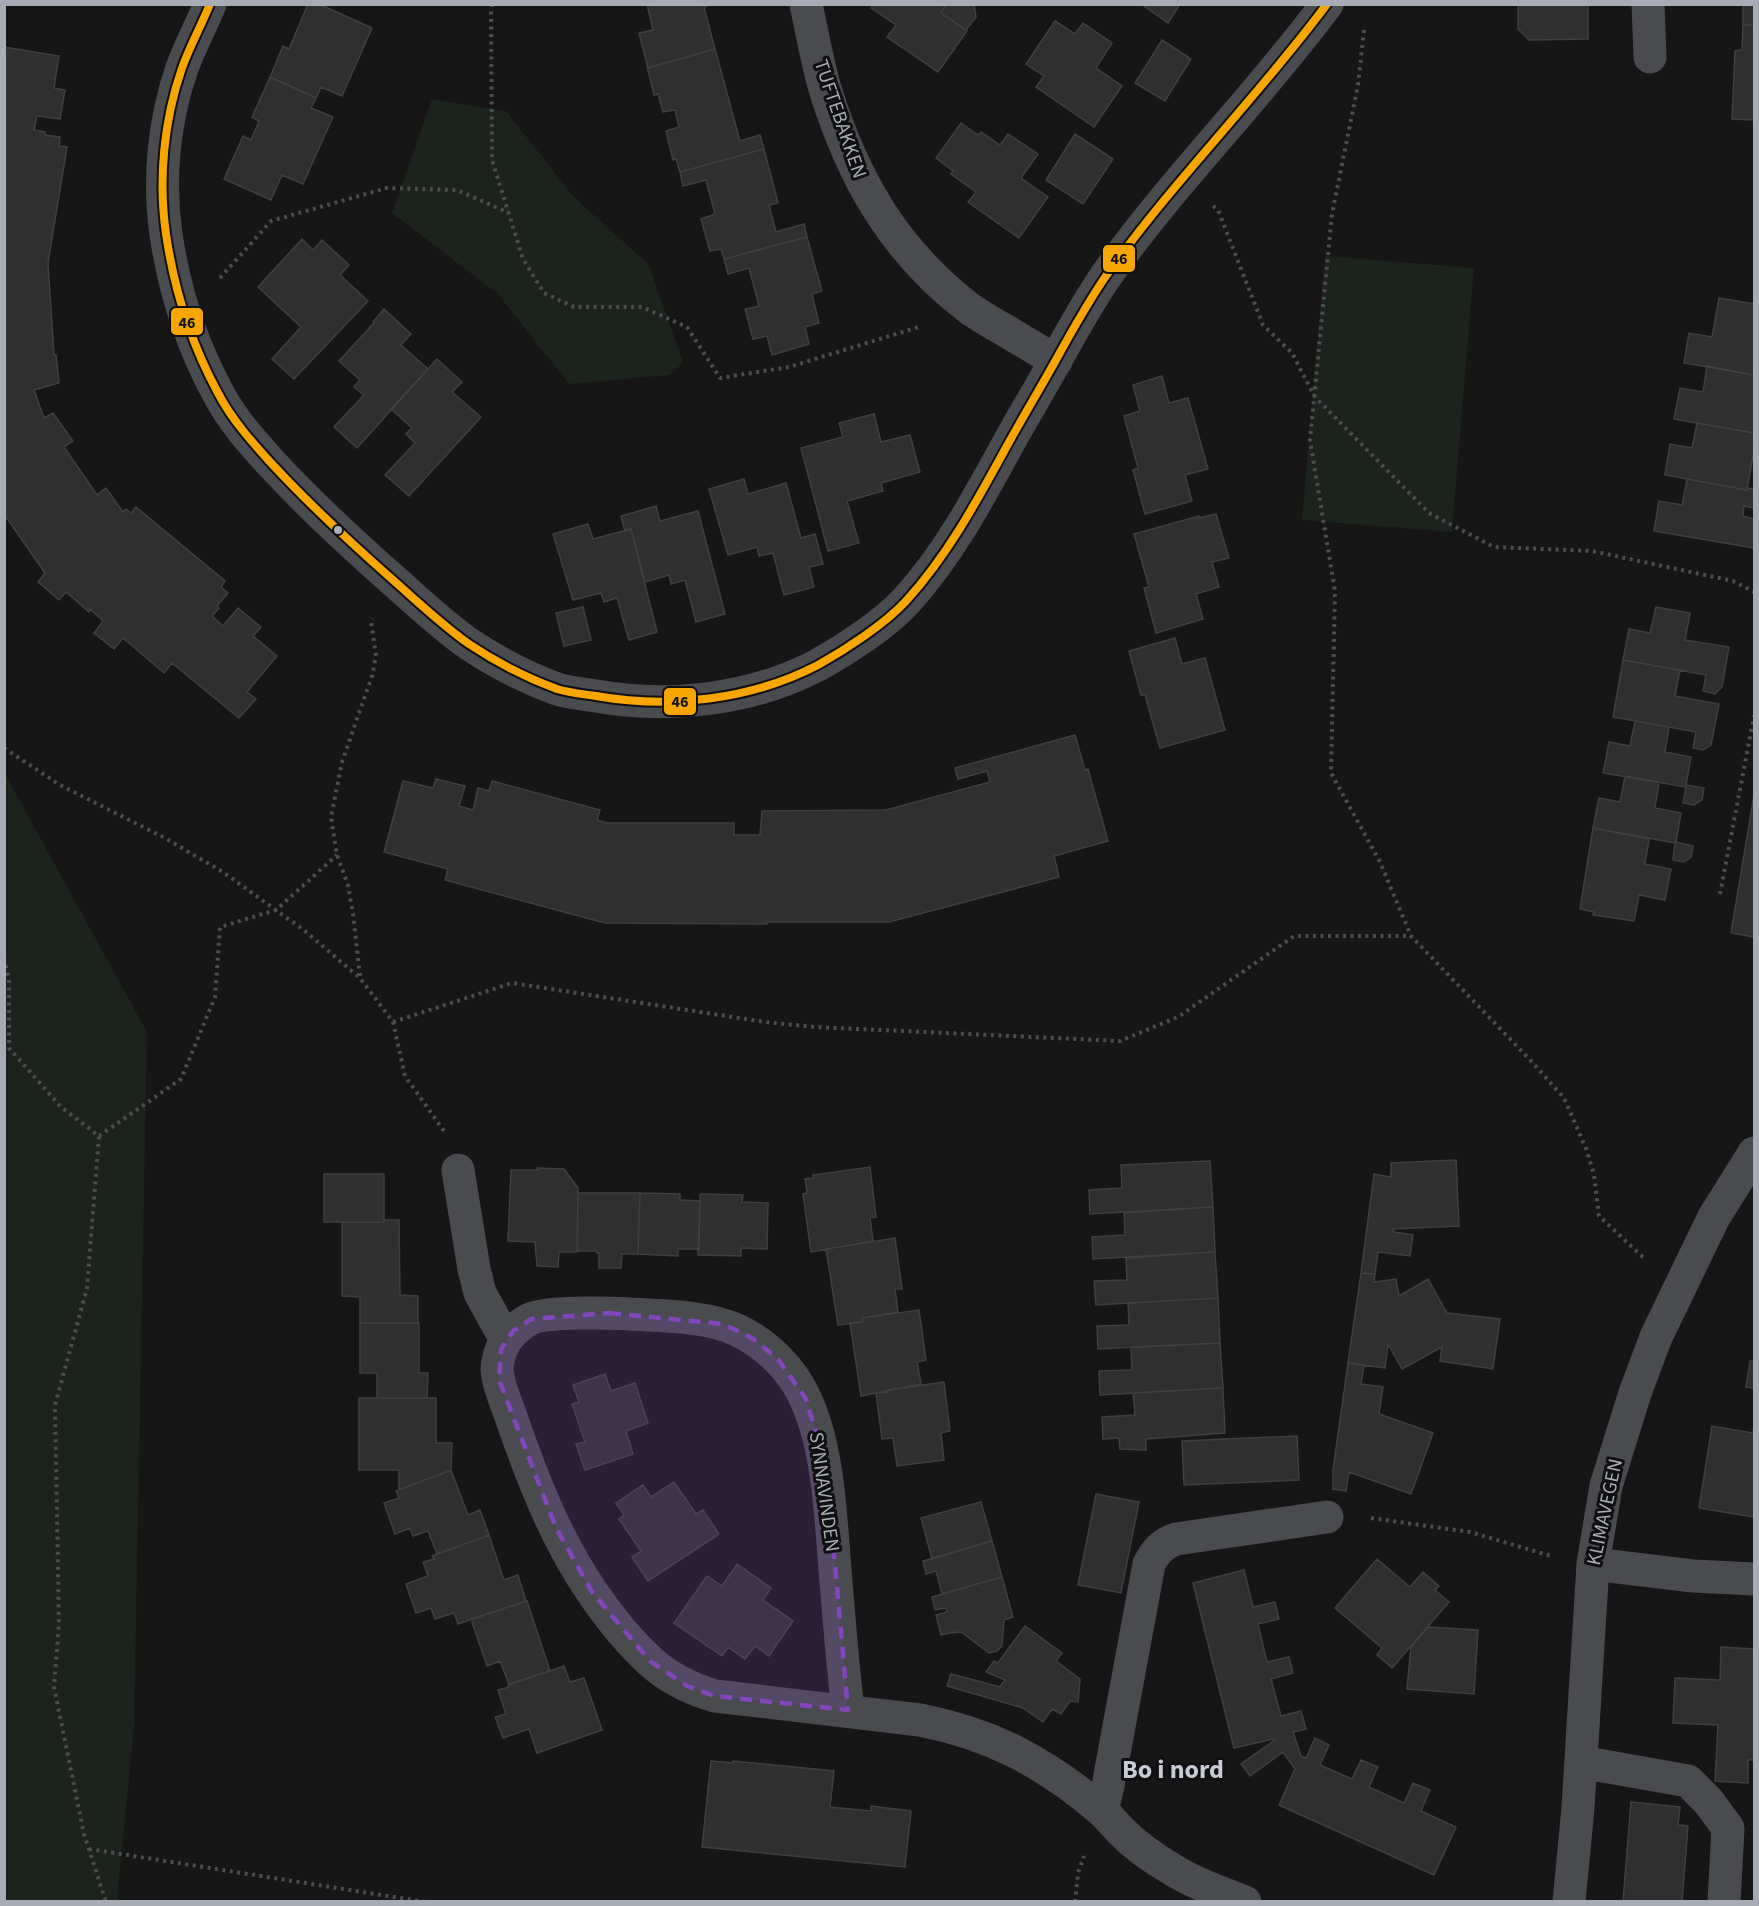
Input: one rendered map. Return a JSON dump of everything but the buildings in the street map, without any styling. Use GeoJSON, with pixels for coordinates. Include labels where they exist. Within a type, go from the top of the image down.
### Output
{"type":"FeatureCollection","features":[{"type":"Feature","properties":{"kind":"street"},"geometry":{"type":"LineString","coordinates":[[210,4],[183,67],[173,98],[164,156],[162,192],[171,265],[197,350],[219,396],[241,429],[298,492],[399,586],[469,644],[516,672],[561,690],[649,702],[690,701],[731,695],[777,682],[815,666],[847,647],[903,605],[947,549],[975,505],[1090,300],[1109,272],[1183,179],[1301,40],[1327,4]]}},
{"type":"Feature","properties":{"kind":"street","name":"TUFTEBAKKEN"},"geometry":{"type":"LineString","coordinates":[[806,4],[825,87],[843,140],[861,182],[881,215],[903,246],[972,310],[1056,360]]}},
{"type":"Feature","properties":{"kind":"street"},"geometry":{"type":"LineString","coordinates":[[1648,4],[1650,57]]}},
{"type":"Feature","properties":{"kind":"street","name":"KLIMAVEGEN"},"geometry":{"type":"LineString","coordinates":[[1569,1902],[1581,1762],[1593,1564],[1606,1486],[1635,1393],[1656,1337],[1714,1217],[1755,1154]]}},
{"type":"Feature","properties":{"kind":"street"},"geometry":{"type":"LineString","coordinates":[[458,1170],[480,1293],[506,1340],[498,1360],[498,1380],[521,1446],[573,1562],[615,1622],[650,1661],[680,1683],[715,1696],[848,1710],[939,1724],[995,1742],[1047,1768],[1063,1779],[1102,1811],[1123,1833],[1170,1869],[1197,1883],[1245,1902]]}},
{"type":"Feature","properties":{"kind":"street","name":"SYNNAVINDEN"},"geometry":{"type":"LineString","coordinates":[[506,1340],[513,1330],[540,1316],[609,1313],[655,1315],[723,1324],[752,1338],[778,1359],[789,1371],[806,1399],[812,1414],[826,1477],[848,1710]]}},
{"type":"Feature","properties":{"kind":"street"},"geometry":{"type":"LineString","coordinates":[[1102,1811],[1111,1775],[1149,1564],[1157,1550],[1176,1539],[1327,1517]]}},
{"type":"Feature","properties":{"kind":"street"},"geometry":{"type":"LineString","coordinates":[[1593,1564],[1693,1576],[1755,1579]]}},
{"type":"Feature","properties":{"kind":"street"},"geometry":{"type":"LineString","coordinates":[[1581,1762],[1688,1781],[1708,1801],[1728,1828],[1724,1902]]}},
{"type":"Feature","properties":{"kind":"path"},"geometry":{"type":"LineString","coordinates":[[492,4],[492,160],[523,259],[544,293],[574,308],[642,307],[687,327],[720,378],[789,367],[972,310]]}},
{"type":"Feature","properties":{"kind":"path"},"geometry":{"type":"LineString","coordinates":[[1365,24],[1358,85],[1332,214],[1310,440],[1335,591],[1330,773],[1380,862],[1411,936],[1564,1098],[1587,1151],[1594,1175],[1599,1216],[1653,1266]]}},
{"type":"Feature","properties":{"kind":"path"},"geometry":{"type":"LineString","coordinates":[[1183,179],[1218,210],[1263,325],[1292,353],[1315,397],[1429,513],[1494,547],[1592,551],[1733,580],[1755,592]]}},
{"type":"Feature","properties":{"kind":"path"},"geometry":{"type":"LineString","coordinates":[[186,317],[270,221],[387,188],[457,190],[508,212]]}},
{"type":"Feature","properties":{"kind":"path"},"geometry":{"type":"LineString","coordinates":[[360,978],[348,885],[337,855],[331,817],[342,762],[372,676],[376,656],[371,621],[399,586]]}},
{"type":"Feature","properties":{"kind":"path"},"geometry":{"type":"LineString","coordinates":[[1720,894],[1755,716]]}},
{"type":"Feature","properties":{"kind":"path"},"geometry":{"type":"LineString","coordinates":[[4,748],[60,785],[163,837],[223,872],[305,931],[360,978],[393,1022],[405,1076],[443,1129],[458,1170]]}},
{"type":"Feature","properties":{"kind":"path"},"geometry":{"type":"LineString","coordinates":[[99,1136],[181,1080],[216,997],[220,927],[276,910],[337,855]]}},
{"type":"Feature","properties":{"kind":"path"},"geometry":{"type":"LineString","coordinates":[[393,1022],[512,984],[765,1022],[815,1027],[1120,1041],[1178,1017],[1294,936],[1411,936]]}},
{"type":"Feature","properties":{"kind":"path"},"geometry":{"type":"LineString","coordinates":[[4,958],[9,980],[9,1048],[62,1107],[99,1136]]}},
{"type":"Feature","properties":{"kind":"path"},"geometry":{"type":"LineString","coordinates":[[99,1136],[87,1288],[55,1405],[59,1624],[54,1687],[84,1834],[106,1902]]}},
{"type":"Feature","properties":{"kind":"path"},"geometry":{"type":"LineString","coordinates":[[1327,1517],[1381,1518],[1470,1532],[1543,1555],[1593,1564]]}},
{"type":"Feature","properties":{"kind":"path"},"geometry":{"type":"LineString","coordinates":[[89,1849],[426,1902]]}},
{"type":"Feature","properties":{"kind":"highlighted area"},"geometry":{"type":"Polygon","coordinates":[[[609,1313],[723,1324],[752,1338],[778,1359],[806,1399],[820,1446],[830,1509],[848,1710],[715,1696],[687,1686],[650,1661],[592,1592],[556,1528],[499,1380],[501,1349],[513,1331],[531,1319],[609,1313]]]}},
{"type":"Feature","properties":{"kind":"shaded area"},"geometry":{"type":"Polygon","coordinates":[[[432,99],[506,111],[574,197],[649,265],[683,363],[669,375],[569,384],[498,294],[392,213],[432,99]]]}},
{"type":"Feature","properties":{"kind":"shaded area"},"geometry":{"type":"Polygon","coordinates":[[[1325,256],[1474,268],[1452,532],[1302,520],[1325,256]]]}},
{"type":"Feature","properties":{"kind":"shaded area"},"geometry":{"type":"Polygon","coordinates":[[[4,772],[147,1032],[134,1726],[117,1901],[5,1901],[4,772]]]}},
{"type":"Feature","properties":{"kind":"transit line","name":"46"},"geometry":{"type":"LineString","coordinates":[[210,4],[185,60],[171,108],[164,150],[164,213],[169,255],[185,316],[200,356],[230,412],[265,456],[316,509],[421,605],[469,644],[512,669],[557,689],[624,700],[652,702],[738,694],[792,677],[818,665],[852,644],[887,619],[906,601],[962,526],[1075,325],[1108,273],[1161,204],[1273,72],[1327,4]]}},
{"type":"Feature","properties":{"kind":"district","name":"Bo i nord"},"geometry":{"type":"Point","coordinates":[1173,1769]}}]}
